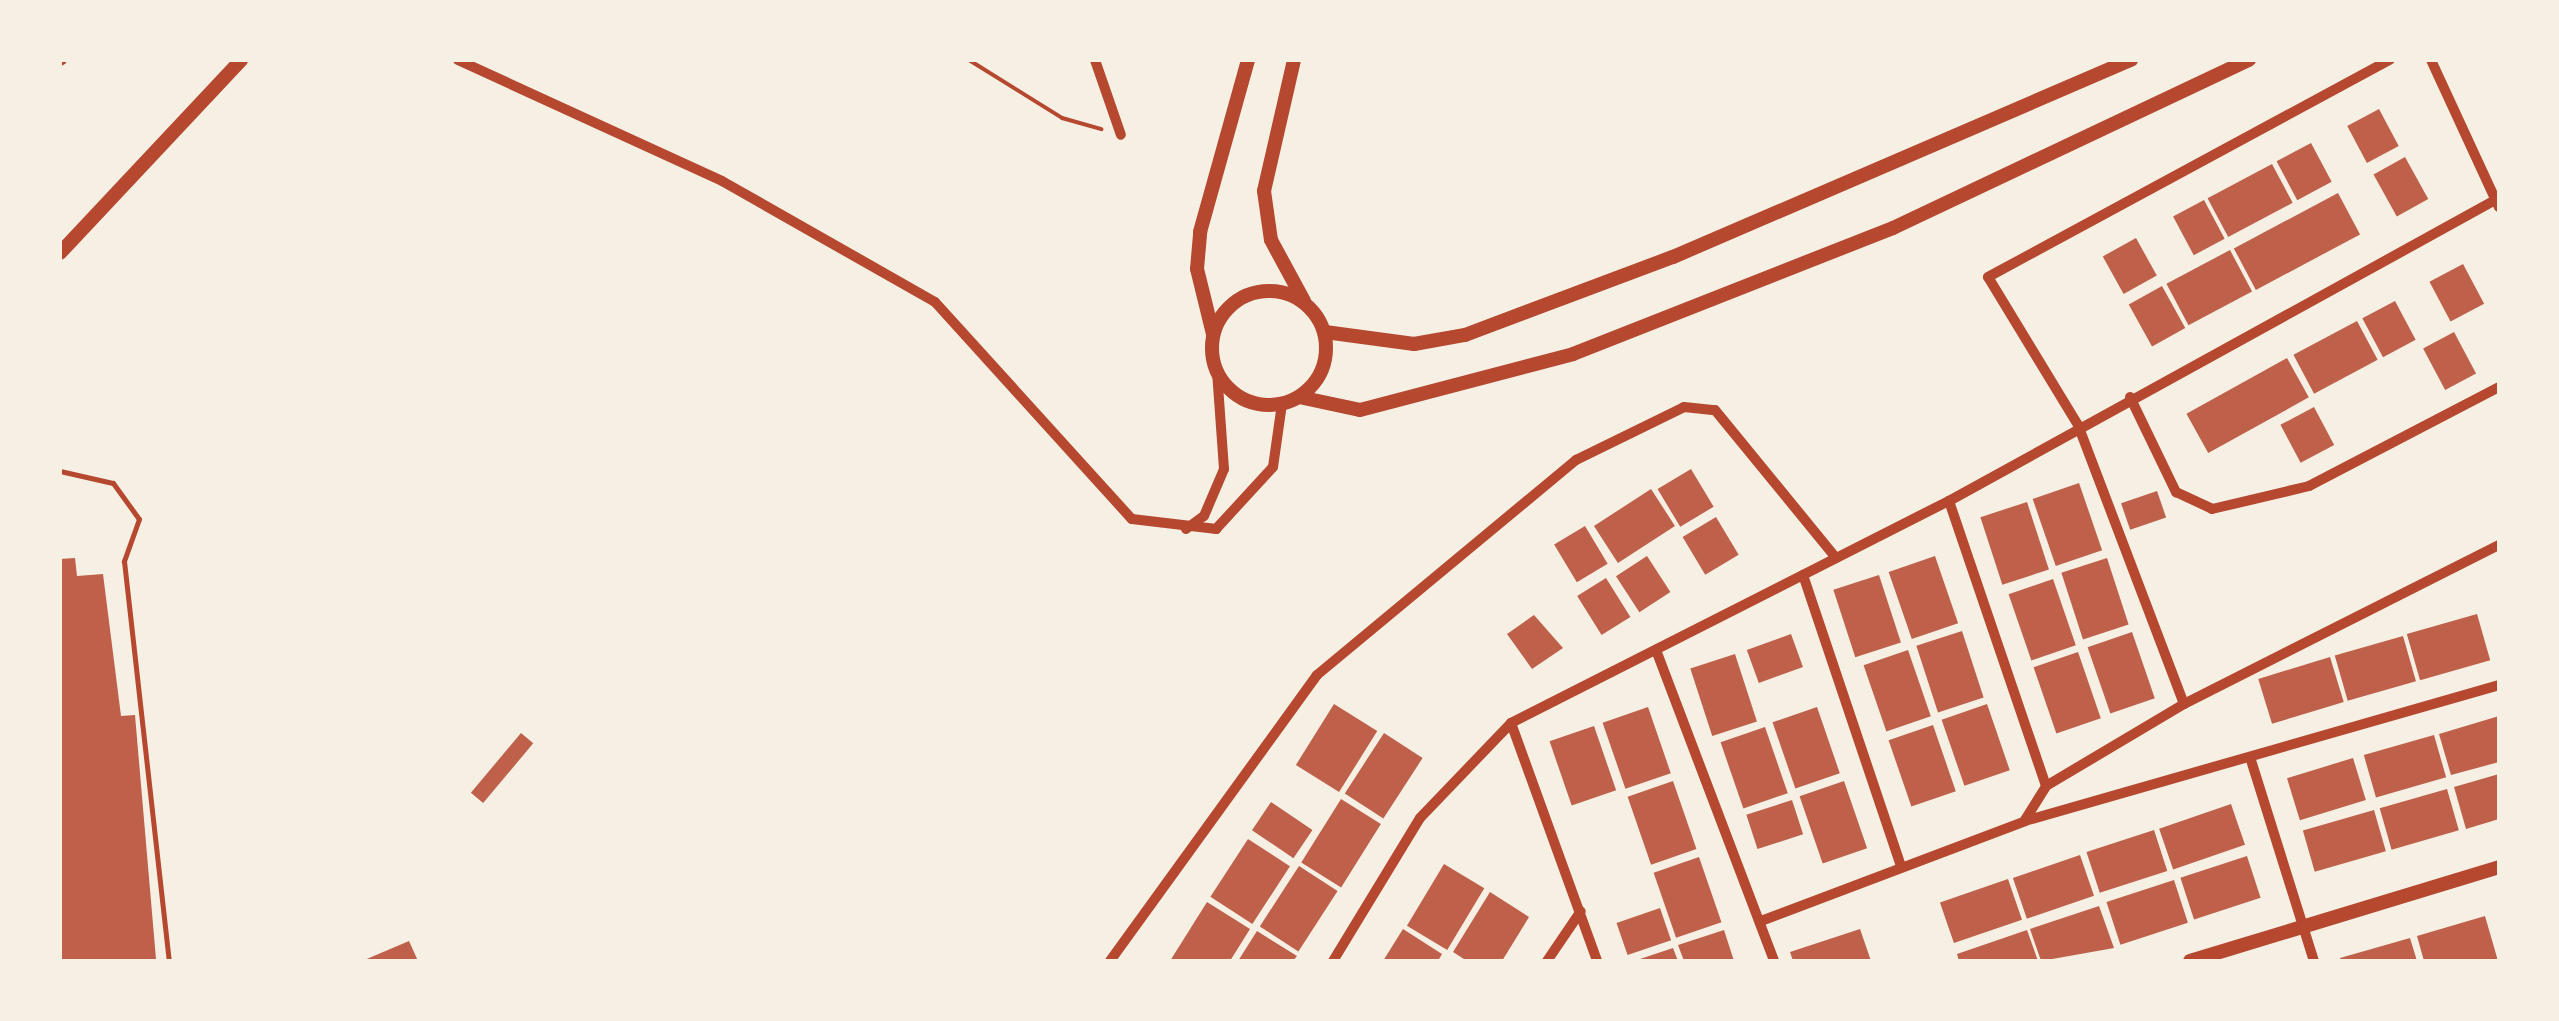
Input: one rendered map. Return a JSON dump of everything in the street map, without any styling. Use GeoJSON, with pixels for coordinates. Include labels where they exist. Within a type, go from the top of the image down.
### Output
{"type":"FeatureCollection","features":[{"type":"Feature","properties":{"kind":"street"},"geometry":{"type":"LineString","coordinates":[[60,253],[241,60]]}},
{"type":"Feature","properties":{"kind":"street"},"geometry":{"type":"LineString","coordinates":[[458,60],[722,182],[936,302],[1106,500],[1132,518],[1186,529],[1216,529],[1244,504],[1273,467],[1282,404]]}},
{"type":"Feature","properties":{"kind":"street"},"geometry":{"type":"LineString","coordinates":[[1096,60],[1121,135]]}},
{"type":"Feature","properties":{"kind":"street"},"geometry":{"type":"LineString","coordinates":[[1186,529],[1204,516],[1224,469],[1213,334],[1196,269],[1200,232],[1248,60]]}},
{"type":"Feature","properties":{"kind":"street"},"geometry":{"type":"LineString","coordinates":[[1217,372],[1244,400],[1282,404],[1299,397],[1323,369],[1325,332],[1304,302],[1272,240],[1264,191],[1269,137],[1294,60]]}},
{"type":"Feature","properties":{"kind":"street"},"geometry":{"type":"LineString","coordinates":[[1325,332],[1414,344],[1465,335],[1691,250],[2131,60]]}},
{"type":"Feature","properties":{"kind":"street"},"geometry":{"type":"LineString","coordinates":[[1299,397],[1360,410],[1573,354],[1892,228],[2248,60]]}},
{"type":"Feature","properties":{"kind":"street"},"geometry":{"type":"LineString","coordinates":[[2184,704],[2078,425],[1988,277],[2390,60]]}},
{"type":"Feature","properties":{"kind":"street"},"geometry":{"type":"LineString","coordinates":[[1333,961],[1420,818],[1510,723],[1948,500],[2078,425],[2498,202],[2431,60]]}},
{"type":"Feature","properties":{"kind":"street"},"geometry":{"type":"LineString","coordinates":[[1213,334],[1250,293],[1304,302]]}},
{"type":"Feature","properties":{"kind":"street"},"geometry":{"type":"LineString","coordinates":[[2130,397],[2176,492],[2212,508],[2309,486],[2499,387]]}},
{"type":"Feature","properties":{"kind":"street"},"geometry":{"type":"LineString","coordinates":[[1126,961],[1112,958],[1316,675],[1576,460],[1684,407],[1715,410],[1836,558]]}},
{"type":"Feature","properties":{"kind":"street"},"geometry":{"type":"LineString","coordinates":[[1948,500],[2046,786]]}},
{"type":"Feature","properties":{"kind":"street"},"geometry":{"type":"LineString","coordinates":[[2024,821],[2046,786],[2184,704],[2499,545]]}},
{"type":"Feature","properties":{"kind":"street"},"geometry":{"type":"LineString","coordinates":[[1803,575],[1901,866]]}},
{"type":"Feature","properties":{"kind":"street"},"geometry":{"type":"LineString","coordinates":[[1656,650],[1774,961]]}},
{"type":"Feature","properties":{"kind":"street"},"geometry":{"type":"LineString","coordinates":[[1762,921],[2024,821],[2499,685]]}},
{"type":"Feature","properties":{"kind":"street"},"geometry":{"type":"LineString","coordinates":[[1510,723],[1597,961]]}},
{"type":"Feature","properties":{"kind":"street"},"geometry":{"type":"LineString","coordinates":[[2250,757],[2314,961]]}},
{"type":"Feature","properties":{"kind":"street"},"geometry":{"type":"LineString","coordinates":[[2190,961],[2499,867]]}},
{"type":"Feature","properties":{"kind":"street"},"geometry":{"type":"LineString","coordinates":[[1547,961],[1580,912]]}},
{"type":"Feature","properties":{"kind":"lane"},"geometry":{"type":"LineString","coordinates":[[60,471],[114,483],[139,519],[124,561],[169,961]]}},
{"type":"Feature","properties":{"kind":"path"},"geometry":{"type":"LineString","coordinates":[[970,60],[1062,118],[1121,135]]}},
{"type":"Feature","properties":{"kind":"building"},"geometry":{"type":"Polygon","coordinates":[[[2379,109],[2399,146],[2367,163],[2347,126],[2379,109]]]}},
{"type":"Feature","properties":{"kind":"building"},"geometry":{"type":"Polygon","coordinates":[[[2311,143],[2332,182],[2297,200],[2277,161],[2311,143]]]}},
{"type":"Feature","properties":{"kind":"building"},"geometry":{"type":"Polygon","coordinates":[[[2405,157],[2428,199],[2397,216],[2374,174],[2405,157]]]}},
{"type":"Feature","properties":{"kind":"building"},"geometry":{"type":"Polygon","coordinates":[[[2272,164],[2293,203],[2228,237],[2208,198],[2272,164]]]}},
{"type":"Feature","properties":{"kind":"building"},"geometry":{"type":"Polygon","coordinates":[[[2338,193],[2360,234],[2256,290],[2234,248],[2338,193]]]}},
{"type":"Feature","properties":{"kind":"building"},"geometry":{"type":"Polygon","coordinates":[[[2204,200],[2225,239],[2194,255],[2173,216],[2204,200]]]}},
{"type":"Feature","properties":{"kind":"building"},"geometry":{"type":"Polygon","coordinates":[[[2136,238],[2157,276],[2124,294],[2103,256],[2136,238]]]}},
{"type":"Feature","properties":{"kind":"building"},"geometry":{"type":"Polygon","coordinates":[[[2230,250],[2252,291],[2188,325],[2166,284],[2230,250]]]}},
{"type":"Feature","properties":{"kind":"building"},"geometry":{"type":"Polygon","coordinates":[[[2463,264],[2484,304],[2451,322],[2429,282],[2463,264]]]}},
{"type":"Feature","properties":{"kind":"building"},"geometry":{"type":"Polygon","coordinates":[[[2162,286],[2185,328],[2152,346],[2129,304],[2162,286]]]}},
{"type":"Feature","properties":{"kind":"building"},"geometry":{"type":"Polygon","coordinates":[[[2395,301],[2416,340],[2383,357],[2362,318],[2395,301]]]}},
{"type":"Feature","properties":{"kind":"building"},"geometry":{"type":"Polygon","coordinates":[[[2357,321],[2378,360],[2314,394],[2293,355],[2357,321]]]}},
{"type":"Feature","properties":{"kind":"building"},"geometry":{"type":"Polygon","coordinates":[[[2454,332],[2476,373],[2445,390],[2423,348],[2454,332]]]}},
{"type":"Feature","properties":{"kind":"building"},"geometry":{"type":"Polygon","coordinates":[[[2287,358],[2309,397],[2208,453],[2186,414],[2287,358]]]}},
{"type":"Feature","properties":{"kind":"building"},"geometry":{"type":"Polygon","coordinates":[[[2314,407],[2334,445],[2301,463],[2280,425],[2314,407]]]}},
{"type":"Feature","properties":{"kind":"building"},"geometry":{"type":"Polygon","coordinates":[[[1691,469],[1714,507],[1680,527],[1658,489],[1691,469]]]}},
{"type":"Feature","properties":{"kind":"building"},"geometry":{"type":"Polygon","coordinates":[[[2079,483],[2102,550],[2056,566],[2033,499],[2079,483]]]}},
{"type":"Feature","properties":{"kind":"building"},"geometry":{"type":"Polygon","coordinates":[[[1651,489],[1675,526],[1618,563],[1594,526],[1651,489]]]}},
{"type":"Feature","properties":{"kind":"building"},"geometry":{"type":"Polygon","coordinates":[[[2157,491],[2166,517],[2130,530],[2121,503],[2157,491]]]}},
{"type":"Feature","properties":{"kind":"building"},"geometry":{"type":"Polygon","coordinates":[[[2027,502],[2049,570],[2002,585],[1980,517],[2027,502]]]}},
{"type":"Feature","properties":{"kind":"building"},"geometry":{"type":"Polygon","coordinates":[[[1716,517],[1739,555],[1705,575],[1683,537],[1716,517]]]}},
{"type":"Feature","properties":{"kind":"building"},"geometry":{"type":"Polygon","coordinates":[[[1585,526],[1608,564],[1577,582],[1554,545],[1585,526]]]}},
{"type":"Feature","properties":{"kind":"building"},"geometry":{"type":"Polygon","coordinates":[[[1647,556],[1670,592],[1639,612],[1616,576],[1647,556]]]}},
{"type":"Feature","properties":{"kind":"building"},"geometry":{"type":"Polygon","coordinates":[[[1935,556],[1958,623],[1912,639],[1889,572],[1935,556]]]}},
{"type":"Feature","properties":{"kind":"building"},"geometry":{"type":"Polygon","coordinates":[[[75,558],[77,576],[103,574],[121,716],[135,715],[156,959],[60,961],[60,559],[75,558]]]}},
{"type":"Feature","properties":{"kind":"building"},"geometry":{"type":"Polygon","coordinates":[[[2107,558],[2129,625],[2083,639],[2061,573],[2107,558]]]}},
{"type":"Feature","properties":{"kind":"building"},"geometry":{"type":"Polygon","coordinates":[[[1879,575],[1901,643],[1855,657],[1833,590],[1879,575]]]}},
{"type":"Feature","properties":{"kind":"building"},"geometry":{"type":"Polygon","coordinates":[[[1606,578],[1630,617],[1602,635],[1577,596],[1606,578]]]}},
{"type":"Feature","properties":{"kind":"building"},"geometry":{"type":"Polygon","coordinates":[[[2053,579],[2076,645],[2031,660],[2009,594],[2053,579]]]}},
{"type":"Feature","properties":{"kind":"building"},"geometry":{"type":"Polygon","coordinates":[[[2477,614],[2490,660],[2420,680],[2407,634],[2477,614]]]}},
{"type":"Feature","properties":{"kind":"building"},"geometry":{"type":"Polygon","coordinates":[[[1534,615],[1563,648],[1532,669],[1507,634],[1534,615]]]}},
{"type":"Feature","properties":{"kind":"building"},"geometry":{"type":"Polygon","coordinates":[[[1962,631],[1984,698],[1938,712],[1916,646],[1962,631]]]}},
{"type":"Feature","properties":{"kind":"building"},"geometry":{"type":"Polygon","coordinates":[[[2132,632],[2155,698],[2110,713],[2088,647],[2132,632]]]}},
{"type":"Feature","properties":{"kind":"building"},"geometry":{"type":"Polygon","coordinates":[[[1791,634],[1803,667],[1759,683],[1747,650],[1791,634]]]}},
{"type":"Feature","properties":{"kind":"building"},"geometry":{"type":"Polygon","coordinates":[[[2403,636],[2416,681],[2348,701],[2335,656],[2403,636]]]}},
{"type":"Feature","properties":{"kind":"building"},"geometry":{"type":"Polygon","coordinates":[[[1908,650],[1931,716],[1886,731],[1864,665],[1908,650]]]}},
{"type":"Feature","properties":{"kind":"building"},"geometry":{"type":"Polygon","coordinates":[[[2078,652],[2101,718],[2056,733],[2034,667],[2078,652]]]}},
{"type":"Feature","properties":{"kind":"building"},"geometry":{"type":"Polygon","coordinates":[[[1735,654],[1757,722],[1712,736],[1690,669],[1735,654]]]}},
{"type":"Feature","properties":{"kind":"building"},"geometry":{"type":"Polygon","coordinates":[[[2330,657],[2344,702],[2272,724],[2258,679],[2330,657]]]}},
{"type":"Feature","properties":{"kind":"building"},"geometry":{"type":"Polygon","coordinates":[[[1334,704],[1377,731],[1339,792],[1296,765],[1334,704]]]}},
{"type":"Feature","properties":{"kind":"building"},"geometry":{"type":"Polygon","coordinates":[[[1987,704],[2010,770],[1964,786],[1942,720],[1987,704]]]}},
{"type":"Feature","properties":{"kind":"building"},"geometry":{"type":"Polygon","coordinates":[[[1648,707],[1671,773],[1625,789],[1603,723],[1648,707]]]}},
{"type":"Feature","properties":{"kind":"building"},"geometry":{"type":"Polygon","coordinates":[[[1817,707],[1840,773],[1795,788],[1773,722],[1817,707]]]}},
{"type":"Feature","properties":{"kind":"building"},"geometry":{"type":"Polygon","coordinates":[[[2499,716],[2499,762],[2451,775],[2439,734],[2499,716]]]}},
{"type":"Feature","properties":{"kind":"building"},"geometry":{"type":"Polygon","coordinates":[[[1933,725],[1956,791],[1911,806],[1889,740],[1933,725]]]}},
{"type":"Feature","properties":{"kind":"building"},"geometry":{"type":"Polygon","coordinates":[[[1594,726],[1616,790],[1572,806],[1550,741],[1594,726]]]}},
{"type":"Feature","properties":{"kind":"building"},"geometry":{"type":"Polygon","coordinates":[[[1765,727],[1788,793],[1743,808],[1721,742],[1765,727]]]}},
{"type":"Feature","properties":{"kind":"building"},"geometry":{"type":"Polygon","coordinates":[[[521,733],[533,743],[483,803],[471,793],[521,733]]]}},
{"type":"Feature","properties":{"kind":"building"},"geometry":{"type":"Polygon","coordinates":[[[1384,733],[1423,758],[1383,818],[1345,793],[1384,733]]]}},
{"type":"Feature","properties":{"kind":"building"},"geometry":{"type":"Polygon","coordinates":[[[2434,735],[2446,777],[2376,797],[2364,755],[2434,735]]]}},
{"type":"Feature","properties":{"kind":"building"},"geometry":{"type":"Polygon","coordinates":[[[2353,758],[2366,800],[2300,820],[2287,778],[2353,758]]]}},
{"type":"Feature","properties":{"kind":"building"},"geometry":{"type":"Polygon","coordinates":[[[2499,774],[2499,819],[2466,829],[2454,787],[2499,774]]]}},
{"type":"Feature","properties":{"kind":"building"},"geometry":{"type":"Polygon","coordinates":[[[1673,781],[1696,849],[1651,865],[1628,797],[1673,781]]]}},
{"type":"Feature","properties":{"kind":"building"},"geometry":{"type":"Polygon","coordinates":[[[1844,781],[1867,848],[1823,863],[1800,796],[1844,781]]]}},
{"type":"Feature","properties":{"kind":"building"},"geometry":{"type":"Polygon","coordinates":[[[2447,789],[2459,830],[2392,850],[2380,808],[2447,789]]]}},
{"type":"Feature","properties":{"kind":"building"},"geometry":{"type":"Polygon","coordinates":[[[1341,799],[1381,824],[1341,888],[1301,863],[1341,799]]]}},
{"type":"Feature","properties":{"kind":"building"},"geometry":{"type":"Polygon","coordinates":[[[1792,800],[1803,834],[1757,849],[1746,815],[1792,800]]]}},
{"type":"Feature","properties":{"kind":"building"},"geometry":{"type":"Polygon","coordinates":[[[1271,802],[1312,830],[1293,858],[1252,830],[1271,802]]]}},
{"type":"Feature","properties":{"kind":"building"},"geometry":{"type":"Polygon","coordinates":[[[2231,804],[2245,845],[2173,869],[2159,829],[2231,804]]]}},
{"type":"Feature","properties":{"kind":"building"},"geometry":{"type":"Polygon","coordinates":[[[2374,810],[2386,851],[2315,872],[2303,830],[2374,810]]]}},
{"type":"Feature","properties":{"kind":"building"},"geometry":{"type":"Polygon","coordinates":[[[2154,830],[2167,871],[2100,893],[2086,852],[2154,830]]]}},
{"type":"Feature","properties":{"kind":"building"},"geometry":{"type":"Polygon","coordinates":[[[1248,839],[1290,866],[1252,924],[1210,897],[1248,839]]]}},
{"type":"Feature","properties":{"kind":"building"},"geometry":{"type":"Polygon","coordinates":[[[2080,855],[2094,896],[2027,919],[2013,878],[2080,855]]]}},
{"type":"Feature","properties":{"kind":"building"},"geometry":{"type":"Polygon","coordinates":[[[2247,856],[2261,898],[2194,919],[2180,878],[2247,856]]]}},
{"type":"Feature","properties":{"kind":"building"},"geometry":{"type":"Polygon","coordinates":[[[1699,857],[1721,922],[1676,938],[1654,873],[1699,857]]]}},
{"type":"Feature","properties":{"kind":"building"},"geometry":{"type":"Polygon","coordinates":[[[1444,864],[1484,888],[1447,950],[1407,926],[1444,864]]]}},
{"type":"Feature","properties":{"kind":"building"},"geometry":{"type":"Polygon","coordinates":[[[1299,866],[1338,891],[1298,951],[1260,926],[1299,866]]]}},
{"type":"Feature","properties":{"kind":"building"},"geometry":{"type":"Polygon","coordinates":[[[2008,879],[2022,920],[1954,943],[1940,902],[2008,879]]]}},
{"type":"Feature","properties":{"kind":"building"},"geometry":{"type":"Polygon","coordinates":[[[2174,880],[2188,923],[2120,945],[2106,902],[2174,880]]]}},
{"type":"Feature","properties":{"kind":"building"},"geometry":{"type":"Polygon","coordinates":[[[1490,892],[1529,917],[1502,961],[1467,961],[1453,952],[1490,892]]]}},
{"type":"Feature","properties":{"kind":"building"},"geometry":{"type":"Polygon","coordinates":[[[1207,902],[1250,929],[1230,961],[1170,961],[1207,902]]]}},
{"type":"Feature","properties":{"kind":"building"},"geometry":{"type":"Polygon","coordinates":[[[2099,906],[2114,948],[2041,961],[2030,929],[2099,906]]]}},
{"type":"Feature","properties":{"kind":"building"},"geometry":{"type":"Polygon","coordinates":[[[1660,908],[1671,940],[1628,955],[1617,923],[1660,908]]]}},
{"type":"Feature","properties":{"kind":"building"},"geometry":{"type":"Polygon","coordinates":[[[2485,916],[2498,961],[2424,961],[2417,936],[2485,916]]]}},
{"type":"Feature","properties":{"kind":"building"},"geometry":{"type":"Polygon","coordinates":[[[1403,929],[1442,954],[1438,961],[1383,961],[1403,929]]]}},
{"type":"Feature","properties":{"kind":"building"},"geometry":{"type":"Polygon","coordinates":[[[1860,929],[1871,961],[1793,961],[1790,952],[1860,929]]]}},
{"type":"Feature","properties":{"kind":"building"},"geometry":{"type":"Polygon","coordinates":[[[1724,930],[1734,961],[1684,961],[1678,945],[1724,930]]]}},
{"type":"Feature","properties":{"kind":"building"},"geometry":{"type":"Polygon","coordinates":[[[2027,930],[2038,961],[1959,961],[1957,954],[2027,930]]]}},
{"type":"Feature","properties":{"kind":"building"},"geometry":{"type":"Polygon","coordinates":[[[1257,931],[1297,956],[1293,961],[1238,961],[1257,931]]]}},
{"type":"Feature","properties":{"kind":"building"},"geometry":{"type":"Polygon","coordinates":[[[2410,938],[2417,961],[2340,958],[2410,938]]]}},
{"type":"Feature","properties":{"kind":"building"},"geometry":{"type":"Polygon","coordinates":[[[409,941],[418,961],[362,961],[409,941]]]}},
{"type":"Feature","properties":{"kind":"building"},"geometry":{"type":"Polygon","coordinates":[[[1673,948],[1678,961],[1637,960],[1673,948]]]}}]}
